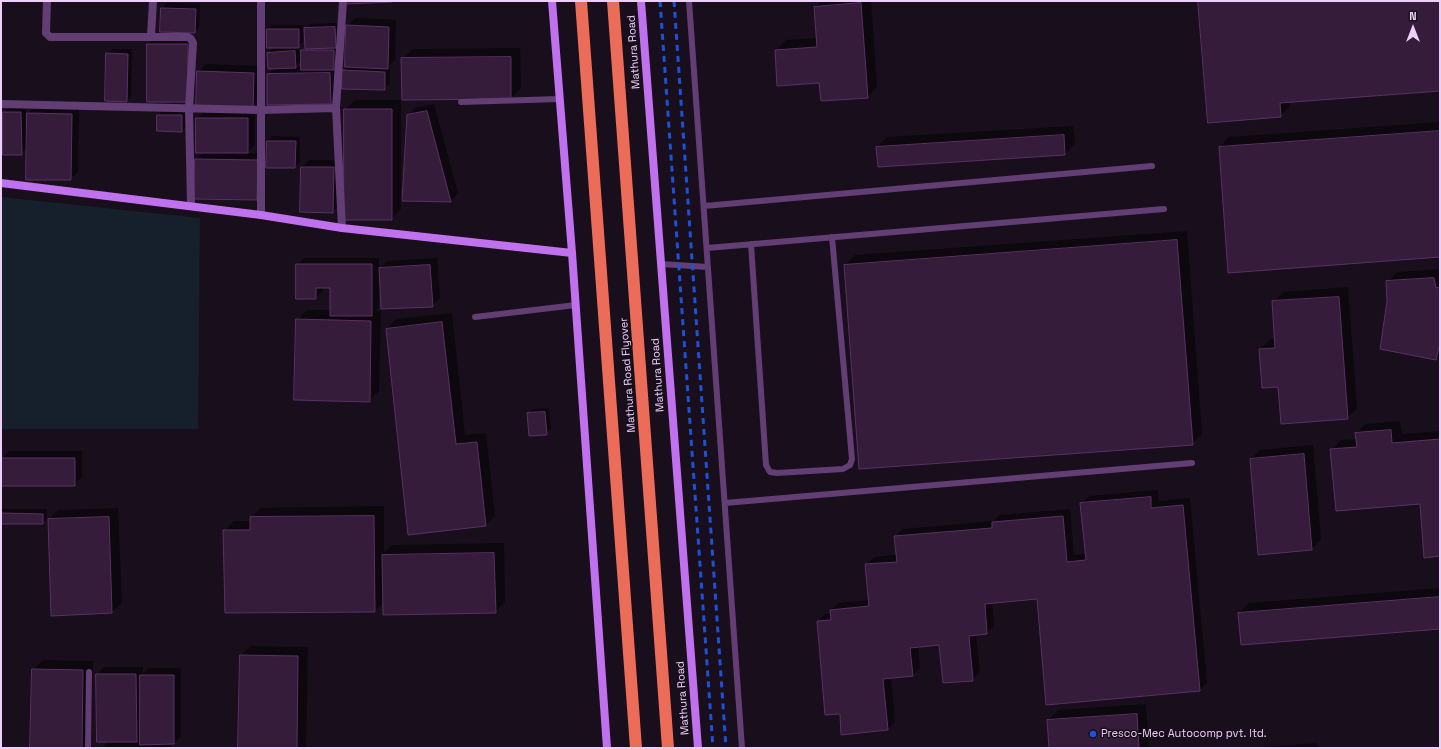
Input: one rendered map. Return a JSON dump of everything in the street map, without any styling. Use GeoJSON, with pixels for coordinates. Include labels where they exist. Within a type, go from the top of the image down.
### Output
{"type":"FeatureCollection","features":[{"type":"Feature","properties":{"kind":"highway","name":"Mathura Road Flyover"},"geometry":{"type":"LineString","coordinates":[[581,1],[636,748]]}},
{"type":"Feature","properties":{"kind":"highway","name":"Mathura Road Flyover"},"geometry":{"type":"LineString","coordinates":[[613,1],[668,748]]}},
{"type":"Feature","properties":{"kind":"main road"},"geometry":{"type":"LineString","coordinates":[[552,1],[576,306],[607,748]]}},
{"type":"Feature","properties":{"kind":"main road","name":"Mathura Road"},"geometry":{"type":"LineString","coordinates":[[641,1],[698,748]]}},
{"type":"Feature","properties":{"kind":"main road"},"geometry":{"type":"LineString","coordinates":[[1,183],[261,215],[342,228],[572,253]]}},
{"type":"Feature","properties":{"kind":"street"},"geometry":{"type":"LineString","coordinates":[[47,1],[46,33],[50,37],[151,36],[188,37],[191,39],[193,43],[189,109],[190,206]]}},
{"type":"Feature","properties":{"kind":"street"},"geometry":{"type":"LineString","coordinates":[[151,36],[153,1]]}},
{"type":"Feature","properties":{"kind":"street"},"geometry":{"type":"LineString","coordinates":[[261,1],[261,215]]}},
{"type":"Feature","properties":{"kind":"street"},"geometry":{"type":"LineString","coordinates":[[342,228],[336,108],[343,1]]}},
{"type":"Feature","properties":{"kind":"street"},"geometry":{"type":"LineString","coordinates":[[1,104],[261,110],[336,108]]}},
{"type":"Feature","properties":{"kind":"lane"},"geometry":{"type":"LineString","coordinates":[[689,1],[742,748]]}},
{"type":"Feature","properties":{"kind":"lane"},"geometry":{"type":"LineString","coordinates":[[461,102],[560,99]]}},
{"type":"Feature","properties":{"kind":"lane"},"geometry":{"type":"LineString","coordinates":[[704,206],[1152,166]]}},
{"type":"Feature","properties":{"kind":"lane"},"geometry":{"type":"LineString","coordinates":[[707,248],[1164,209]]}},
{"type":"Feature","properties":{"kind":"lane"},"geometry":{"type":"LineString","coordinates":[[751,244],[766,465],[770,472],[777,473],[843,469],[850,465],[852,459],[832,237]]}},
{"type":"Feature","properties":{"kind":"lane"},"geometry":{"type":"LineString","coordinates":[[661,264],[708,267]]}},
{"type":"Feature","properties":{"kind":"lane"},"geometry":{"type":"LineString","coordinates":[[476,317],[576,306]]}},
{"type":"Feature","properties":{"kind":"lane"},"geometry":{"type":"LineString","coordinates":[[725,503],[1192,463]]}},
{"type":"Feature","properties":{"kind":"lane"},"geometry":{"type":"LineString","coordinates":[[88,748],[89,672]]}},
{"type":"Feature","properties":{"kind":"shaded area"},"geometry":{"type":"Polygon","coordinates":[[[1,197],[200,218],[198,429],[1,429],[1,197]]]}},
{"type":"Feature","properties":{"kind":"building"},"geometry":{"type":"Polygon","coordinates":[[[346,1],[392,1],[392,2],[346,4],[346,1]]]}},
{"type":"Feature","properties":{"kind":"building"},"geometry":{"type":"Polygon","coordinates":[[[1198,1],[1440,1],[1440,91],[1280,103],[1281,117],[1208,123],[1198,1]]]}},
{"type":"Feature","properties":{"kind":"building"},"geometry":{"type":"Polygon","coordinates":[[[861,3],[868,98],[821,101],[819,83],[777,86],[775,50],[817,47],[814,7],[861,3]]]}},
{"type":"Feature","properties":{"kind":"building"},"geometry":{"type":"Polygon","coordinates":[[[161,8],[196,9],[195,33],[160,32],[161,8]]]}},
{"type":"Feature","properties":{"kind":"building"},"geometry":{"type":"Polygon","coordinates":[[[346,25],[389,27],[388,69],[345,67],[346,25]]]}},
{"type":"Feature","properties":{"kind":"building"},"geometry":{"type":"Polygon","coordinates":[[[335,27],[336,48],[305,49],[304,28],[335,27]]]}},
{"type":"Feature","properties":{"kind":"building"},"geometry":{"type":"Polygon","coordinates":[[[267,29],[299,29],[299,48],[267,48],[267,29]]]}},
{"type":"Feature","properties":{"kind":"building"},"geometry":{"type":"Polygon","coordinates":[[[147,44],[188,44],[188,102],[147,102],[147,44]]]}},
{"type":"Feature","properties":{"kind":"building"},"geometry":{"type":"Polygon","coordinates":[[[301,50],[334,50],[334,70],[301,70],[301,50]]]}},
{"type":"Feature","properties":{"kind":"building"},"geometry":{"type":"Polygon","coordinates":[[[295,51],[296,68],[268,69],[267,53],[295,51]]]}},
{"type":"Feature","properties":{"kind":"building"},"geometry":{"type":"Polygon","coordinates":[[[106,53],[128,54],[127,102],[105,101],[106,53]]]}},
{"type":"Feature","properties":{"kind":"building"},"geometry":{"type":"Polygon","coordinates":[[[511,57],[511,99],[402,100],[401,58],[511,57]]]}},
{"type":"Feature","properties":{"kind":"building"},"geometry":{"type":"Polygon","coordinates":[[[342,70],[385,72],[385,90],[342,89],[342,70]]]}},
{"type":"Feature","properties":{"kind":"building"},"geometry":{"type":"Polygon","coordinates":[[[197,71],[254,73],[253,108],[196,106],[197,71]]]}},
{"type":"Feature","properties":{"kind":"building"},"geometry":{"type":"Polygon","coordinates":[[[330,73],[331,104],[267,105],[267,74],[330,73]]]}},
{"type":"Feature","properties":{"kind":"building"},"geometry":{"type":"Polygon","coordinates":[[[344,109],[392,109],[392,220],[344,220],[344,109]]]}},
{"type":"Feature","properties":{"kind":"building"},"geometry":{"type":"Polygon","coordinates":[[[427,111],[451,202],[402,201],[407,115],[427,111]]]}},
{"type":"Feature","properties":{"kind":"building"},"geometry":{"type":"Polygon","coordinates":[[[3,112],[21,112],[22,155],[3,155],[3,112]]]}},
{"type":"Feature","properties":{"kind":"building"},"geometry":{"type":"Polygon","coordinates":[[[27,113],[72,114],[71,180],[26,180],[27,113]]]}},
{"type":"Feature","properties":{"kind":"building"},"geometry":{"type":"Polygon","coordinates":[[[157,115],[182,115],[182,132],[157,131],[157,115]]]}},
{"type":"Feature","properties":{"kind":"building"},"geometry":{"type":"Polygon","coordinates":[[[196,118],[248,118],[248,153],[196,153],[196,118]]]}},
{"type":"Feature","properties":{"kind":"building"},"geometry":{"type":"Polygon","coordinates":[[[1440,131],[1440,257],[1228,273],[1219,147],[1440,131]]]}},
{"type":"Feature","properties":{"kind":"building"},"geometry":{"type":"Polygon","coordinates":[[[1064,135],[1065,155],[878,167],[876,147],[1064,135]]]}},
{"type":"Feature","properties":{"kind":"building"},"geometry":{"type":"Polygon","coordinates":[[[267,141],[296,141],[295,168],[266,168],[267,141]]]}},
{"type":"Feature","properties":{"kind":"building"},"geometry":{"type":"Polygon","coordinates":[[[195,159],[258,160],[257,200],[194,199],[195,159]]]}},
{"type":"Feature","properties":{"kind":"building"},"geometry":{"type":"Polygon","coordinates":[[[301,167],[334,167],[333,213],[300,212],[301,167]]]}},
{"type":"Feature","properties":{"kind":"building"},"geometry":{"type":"Polygon","coordinates":[[[1177,240],[1193,445],[859,469],[844,265],[1177,240]]]}},
{"type":"Feature","properties":{"kind":"building"},"geometry":{"type":"Polygon","coordinates":[[[296,264],[372,264],[372,316],[330,316],[330,288],[316,288],[316,299],[296,299],[296,264]]]}},
{"type":"Feature","properties":{"kind":"building"},"geometry":{"type":"Polygon","coordinates":[[[430,265],[433,307],[381,309],[379,268],[430,265]]]}},
{"type":"Feature","properties":{"kind":"building"},"geometry":{"type":"Polygon","coordinates":[[[1434,278],[1436,288],[1440,287],[1440,343],[1436,360],[1380,349],[1387,301],[1386,281],[1434,278]]]}},
{"type":"Feature","properties":{"kind":"building"},"geometry":{"type":"Polygon","coordinates":[[[1339,297],[1348,419],[1281,424],[1278,387],[1262,388],[1259,349],[1275,348],[1272,301],[1339,297]]]}},
{"type":"Feature","properties":{"kind":"building"},"geometry":{"type":"Polygon","coordinates":[[[296,319],[371,321],[370,402],[294,400],[296,319]]]}},
{"type":"Feature","properties":{"kind":"building"},"geometry":{"type":"Polygon","coordinates":[[[442,322],[456,444],[477,442],[486,526],[408,535],[386,329],[442,322]]]}},
{"type":"Feature","properties":{"kind":"building"},"geometry":{"type":"Polygon","coordinates":[[[545,412],[547,435],[529,436],[527,413],[545,412]]]}},
{"type":"Feature","properties":{"kind":"building"},"geometry":{"type":"Polygon","coordinates":[[[1391,430],[1392,443],[1440,439],[1440,556],[1424,558],[1420,504],[1336,511],[1330,449],[1357,447],[1355,433],[1391,430]]]}},
{"type":"Feature","properties":{"kind":"building"},"geometry":{"type":"Polygon","coordinates":[[[1304,454],[1312,550],[1258,555],[1250,459],[1304,454]]]}},
{"type":"Feature","properties":{"kind":"building"},"geometry":{"type":"Polygon","coordinates":[[[1,458],[75,458],[75,486],[1,486],[1,458]]]}},
{"type":"Feature","properties":{"kind":"building"},"geometry":{"type":"Polygon","coordinates":[[[1151,497],[1151,508],[1183,505],[1200,691],[1046,705],[1037,599],[985,604],[987,634],[969,636],[973,681],[943,683],[939,645],[910,648],[913,676],[883,679],[888,730],[841,735],[840,714],[825,715],[817,621],[831,620],[830,610],[869,606],[865,564],[897,562],[894,536],[992,528],[992,522],[1063,516],[1067,562],[1086,560],[1080,503],[1151,497]]]}},
{"type":"Feature","properties":{"kind":"building"},"geometry":{"type":"Polygon","coordinates":[[[1,513],[43,514],[43,524],[1,524],[1,513]]]}},
{"type":"Feature","properties":{"kind":"building"},"geometry":{"type":"Polygon","coordinates":[[[374,516],[375,612],[225,613],[223,530],[250,530],[250,517],[374,516]]]}},
{"type":"Feature","properties":{"kind":"building"},"geometry":{"type":"Polygon","coordinates":[[[109,517],[112,613],[51,616],[48,519],[109,517]]]}},
{"type":"Feature","properties":{"kind":"building"},"geometry":{"type":"Polygon","coordinates":[[[494,553],[496,613],[383,615],[382,555],[494,553]]]}},
{"type":"Feature","properties":{"kind":"building"},"geometry":{"type":"Polygon","coordinates":[[[1440,597],[1440,629],[1241,645],[1238,613],[1440,597]]]}},
{"type":"Feature","properties":{"kind":"building"},"geometry":{"type":"Polygon","coordinates":[[[240,655],[298,656],[297,748],[238,748],[240,655]]]}},
{"type":"Feature","properties":{"kind":"building"},"geometry":{"type":"Polygon","coordinates":[[[32,669],[83,670],[82,748],[30,748],[32,669]]]}},
{"type":"Feature","properties":{"kind":"building"},"geometry":{"type":"Polygon","coordinates":[[[96,674],[136,674],[137,742],[97,742],[96,674]]]}},
{"type":"Feature","properties":{"kind":"building"},"geometry":{"type":"Polygon","coordinates":[[[140,675],[174,675],[174,744],[140,745],[140,675]]]}},
{"type":"Feature","properties":{"kind":"building","name":"Presco-Mec Autocomp pvt. ltd."},"geometry":{"type":"Polygon","coordinates":[[[1137,714],[1139,748],[1049,748],[1047,720],[1137,714]]]}},
{"type":"Feature","properties":{"kind":"railway"},"geometry":{"type":"LineString","coordinates":[[660,1],[713,748]]}},
{"type":"Feature","properties":{"kind":"railway"},"geometry":{"type":"LineString","coordinates":[[674,1],[726,748]]}},
{"type":"Feature","properties":{"kind":"place","name":"Presco-Mec Autocomp pvt. ltd."},"geometry":{"type":"Point","coordinates":[1093,734]}}]}
